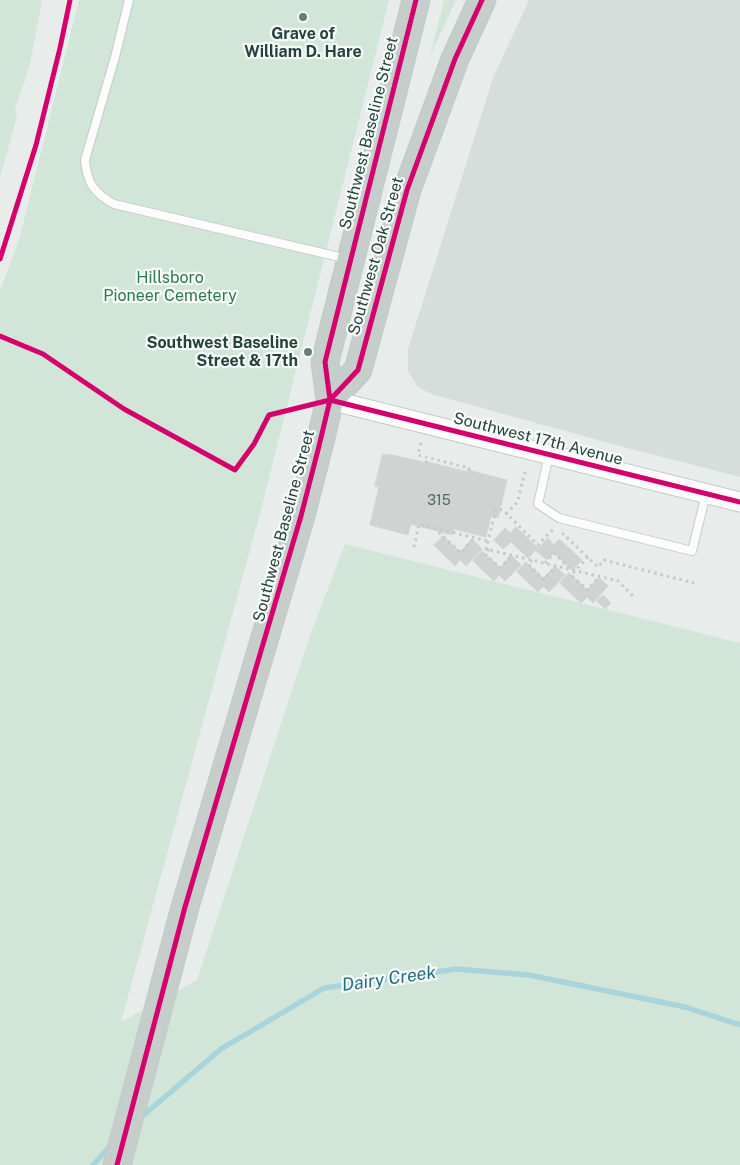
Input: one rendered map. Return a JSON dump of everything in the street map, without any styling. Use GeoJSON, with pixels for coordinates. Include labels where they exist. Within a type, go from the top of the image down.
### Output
{"type":"FeatureCollection","features":[{"type":"Feature","properties":{"kind":"highway","name":"Southwest Baseline Street"},"geometry":{"type":"LineString","coordinates":[[117,1165],[169,966],[301,516],[330,400],[325,362],[416,0]]}},
{"type":"Feature","properties":{"kind":"highway","name":"Southwest Oak Street"},"geometry":{"type":"LineString","coordinates":[[330,400],[358,370],[407,190],[455,58],[482,0]]}},
{"type":"Feature","properties":{"kind":"street","name":"Southwest 17th Avenue"},"geometry":{"type":"LineString","coordinates":[[330,400],[740,502]]}},
{"type":"Feature","properties":{"kind":"lane"},"geometry":{"type":"LineString","coordinates":[[128,0],[115,57],[84,160],[86,174],[92,187],[102,197],[114,204],[350,260]]}},
{"type":"Feature","properties":{"kind":"lane"},"geometry":{"type":"LineString","coordinates":[[549,455],[538,504],[559,518],[692,551],[706,494]]}},
{"type":"Feature","properties":{"kind":"path"},"geometry":{"type":"LineString","coordinates":[[421,443],[418,455],[442,463],[469,468],[468,472]]}},
{"type":"Feature","properties":{"kind":"path"},"geometry":{"type":"LineString","coordinates":[[426,463],[427,457]]}},
{"type":"Feature","properties":{"kind":"path"},"geometry":{"type":"LineString","coordinates":[[506,514],[517,503],[526,469]]}},
{"type":"Feature","properties":{"kind":"path"},"geometry":{"type":"LineString","coordinates":[[634,597],[618,581],[489,550],[486,548],[496,509],[503,510],[538,545],[551,530],[562,533],[598,567],[604,560],[694,583]]}},
{"type":"Feature","properties":{"kind":"path"},"geometry":{"type":"LineString","coordinates":[[414,547],[419,524],[488,541]]}},
{"type":"Feature","properties":{"kind":"path"},"geometry":{"type":"LineString","coordinates":[[434,528],[461,553],[475,538]]}},
{"type":"Feature","properties":{"kind":"path"},"geometry":{"type":"LineString","coordinates":[[489,550],[485,554],[500,568],[512,555]]}},
{"type":"Feature","properties":{"kind":"path"},"geometry":{"type":"LineString","coordinates":[[544,563],[554,553],[574,570]]}},
{"type":"Feature","properties":{"kind":"path"},"geometry":{"type":"LineString","coordinates":[[588,558],[574,570],[572,576],[588,590],[599,577]]}},
{"type":"Feature","properties":{"kind":"path"},"geometry":{"type":"LineString","coordinates":[[532,560],[528,564],[544,580],[556,566]]}},
{"type":"Feature","properties":{"kind":"shaded area"},"geometry":{"type":"Polygon","coordinates":[[[529,0],[740,0],[740,477],[431,394],[418,387],[408,371],[408,349],[493,78],[529,0]]]}},
{"type":"Feature","properties":{"kind":"green space"},"geometry":{"type":"Polygon","coordinates":[[[0,0],[42,0],[30,65],[15,109],[17,117],[0,177],[0,0]]]}},
{"type":"Feature","properties":{"kind":"green space","name":"Hillsboro Pioneer Cemetery"},"geometry":{"type":"Polygon","coordinates":[[[79,0],[389,0],[262,506],[121,1022],[197,980],[309,638],[345,544],[740,643],[740,1165],[0,1165],[0,290],[19,240],[79,0]]]}},
{"type":"Feature","properties":{"kind":"green space"},"geometry":{"type":"Polygon","coordinates":[[[444,0],[456,0],[430,56],[444,0]]]}},
{"type":"Feature","properties":{"kind":"building"},"geometry":{"type":"Polygon","coordinates":[[[383,454],[468,472],[469,470],[507,480],[498,518],[491,516],[486,537],[454,529],[452,535],[411,524],[408,535],[370,525],[379,487],[375,486],[383,454]]]}},
{"type":"Feature","properties":{"kind":"building"},"geometry":{"type":"Polygon","coordinates":[[[516,527],[538,548],[528,558],[511,542],[503,549],[494,540],[505,528],[510,533],[516,527]]]}},
{"type":"Feature","properties":{"kind":"building"},"geometry":{"type":"Polygon","coordinates":[[[443,536],[460,552],[472,539],[482,549],[466,566],[460,560],[455,566],[434,545],[443,536]]]}},
{"type":"Feature","properties":{"kind":"building"},"geometry":{"type":"Polygon","coordinates":[[[548,538],[554,545],[559,539],[582,560],[572,570],[554,553],[547,560],[536,551],[548,538]]]}},
{"type":"Feature","properties":{"kind":"building"},"geometry":{"type":"Polygon","coordinates":[[[482,551],[500,568],[511,555],[521,565],[505,581],[499,575],[494,581],[473,561],[482,551]]]}},
{"type":"Feature","properties":{"kind":"building"},"geometry":{"type":"Polygon","coordinates":[[[526,562],[543,578],[555,566],[565,575],[549,592],[543,586],[538,592],[517,572],[526,562]]]}},
{"type":"Feature","properties":{"kind":"building"},"geometry":{"type":"Polygon","coordinates":[[[569,573],[587,590],[599,577],[608,586],[593,603],[587,597],[581,603],[560,583],[569,573]]]}},
{"type":"Feature","properties":{"kind":"building"},"geometry":{"type":"Polygon","coordinates":[[[603,595],[611,603],[605,609],[597,601],[603,595]]]}},
{"type":"Feature","properties":{"kind":"waterway","name":"Dairy Creek"},"geometry":{"type":"LineString","coordinates":[[139,1119],[221,1049],[324,988],[456,969],[529,975],[685,1007],[740,1025]]}},
{"type":"Feature","properties":{"kind":"waterway","name":"Dairy Creek"},"geometry":{"type":"LineString","coordinates":[[93,1165],[112,1144]]}},
{"type":"Feature","properties":{"kind":"cycle path"},"geometry":{"type":"LineString","coordinates":[[0,259],[36,145],[70,0]]}},
{"type":"Feature","properties":{"kind":"cycle path"},"geometry":{"type":"LineString","coordinates":[[117,1165],[185,907],[301,516],[319,446],[330,400],[325,362],[416,0]]}},
{"type":"Feature","properties":{"kind":"cycle path"},"geometry":{"type":"LineString","coordinates":[[330,400],[358,370],[407,190],[455,59],[482,0]]}},
{"type":"Feature","properties":{"kind":"cycle path"},"geometry":{"type":"LineString","coordinates":[[0,336],[43,354],[124,409],[235,470],[254,444],[269,415],[330,400],[740,502]]}},
{"type":"Feature","properties":{"kind":"place","name":"Grave of William D. Hare"},"geometry":{"type":"Point","coordinates":[303,17]}},
{"type":"Feature","properties":{"kind":"place","name":"Southwest Baseline Street & 17th"},"geometry":{"type":"Point","coordinates":[308,352]}}]}
